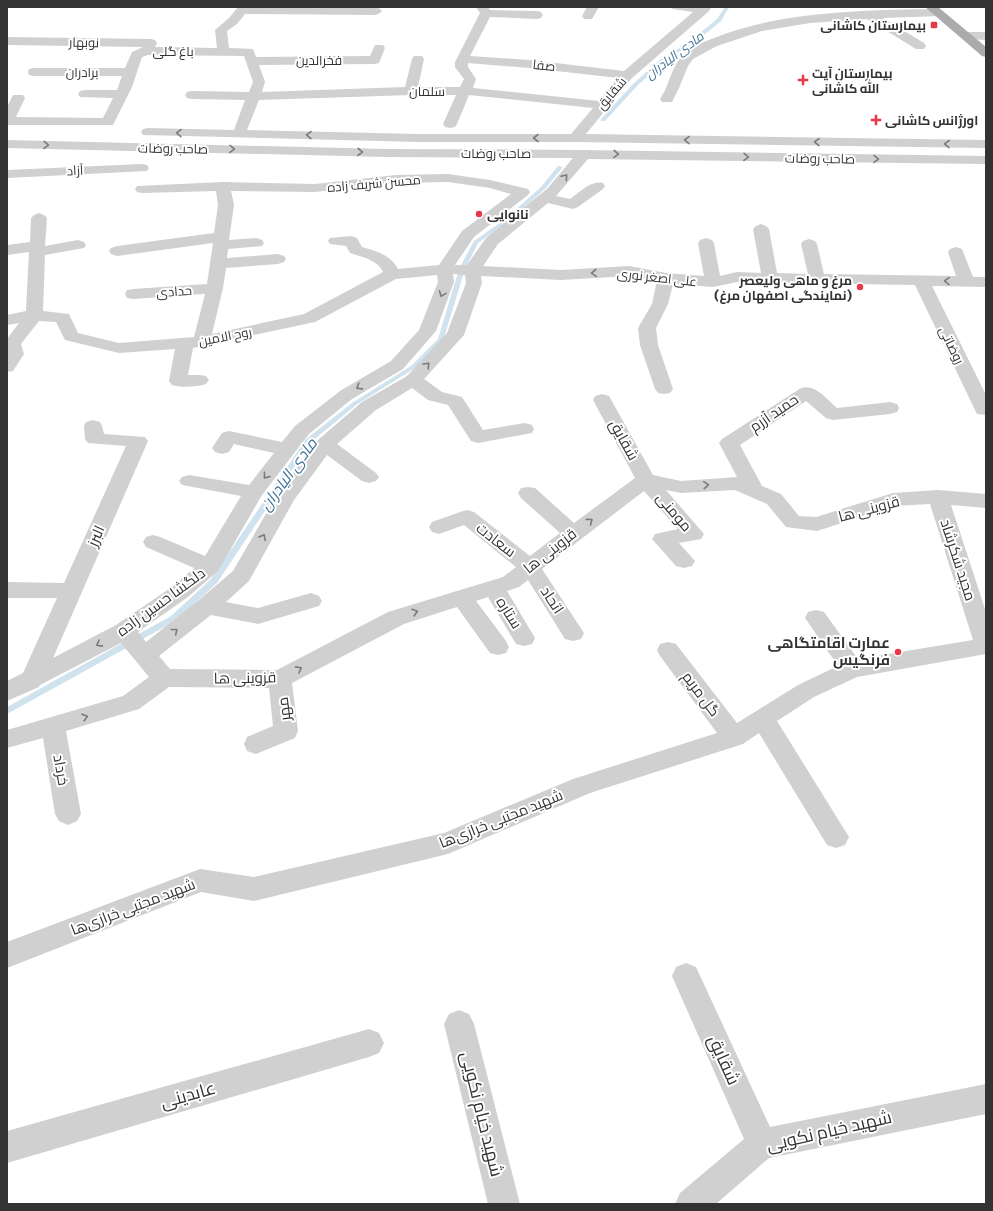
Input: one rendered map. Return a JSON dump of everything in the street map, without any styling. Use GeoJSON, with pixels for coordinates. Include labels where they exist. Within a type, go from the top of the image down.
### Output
{"type":"FeatureCollection","features":[{"type":"Feature","properties":{"kind":"main road"},"geometry":{"type":"LineString","coordinates":[[931,10],[967,36],[986,54]]}},
{"type":"Feature","properties":{"kind":"street"},"geometry":{"type":"LineString","coordinates":[[678,7],[705,9]]}},
{"type":"Feature","properties":{"kind":"street"},"geometry":{"type":"LineString","coordinates":[[223,51],[221,30],[233,21],[243,8],[376,11]]}},
{"type":"Feature","properties":{"kind":"street","name":"شقایق"},"geometry":{"type":"LineString","coordinates":[[580,146],[601,104],[627,75],[705,9]]}},
{"type":"Feature","properties":{"kind":"street"},"geometry":{"type":"LineString","coordinates":[[450,124],[470,79],[469,76],[461,69],[460,65],[484,10],[537,15]]}},
{"type":"Feature","properties":{"kind":"street"},"geometry":{"type":"LineString","coordinates":[[667,99],[671,93],[681,66],[688,57],[695,52],[726,38],[767,25],[800,20],[931,10],[986,54]]}},
{"type":"Feature","properties":{"kind":"street"},"geometry":{"type":"LineString","coordinates":[[870,15],[920,46]]}},
{"type":"Feature","properties":{"kind":"street"},"geometry":{"type":"LineString","coordinates":[[967,36],[986,36]]}},
{"type":"Feature","properties":{"kind":"street","name":"نوبهار"},"geometry":{"type":"LineString","coordinates":[[7,41],[68,37],[151,43],[146,51]]}},
{"type":"Feature","properties":{"kind":"street","name":"فخرالدین"},"geometry":{"type":"LineString","coordinates":[[251,61],[375,60],[379,48]]}},
{"type":"Feature","properties":{"kind":"street","name":"باغ گلی"},"geometry":{"type":"LineString","coordinates":[[7,121],[108,122],[136,55],[146,51],[249,52],[251,61]]}},
{"type":"Feature","properties":{"kind":"street","name":"صفا"},"geometry":{"type":"LineString","coordinates":[[462,59],[532,58],[627,75]]}},
{"type":"Feature","properties":{"kind":"street"},"geometry":{"type":"LineString","coordinates":[[411,91],[418,59]]}},
{"type":"Feature","properties":{"kind":"street"},"geometry":{"type":"LineString","coordinates":[[239,134],[259,82],[251,61]]}},
{"type":"Feature","properties":{"kind":"street","name":"برادران"},"geometry":{"type":"LineString","coordinates":[[34,72],[130,72]]}},
{"type":"Feature","properties":{"kind":"street"},"geometry":{"type":"LineString","coordinates":[[336,93],[340,78]]}},
{"type":"Feature","properties":{"kind":"street","name":"سلمان"},"geometry":{"type":"LineString","coordinates":[[192,95],[253,96],[411,91],[465,91],[601,104]]}},
{"type":"Feature","properties":{"kind":"street"},"geometry":{"type":"LineString","coordinates":[[85,94],[121,94]]}},
{"type":"Feature","properties":{"kind":"street"},"geometry":{"type":"LineString","coordinates":[[7,121],[18,98]]}},
{"type":"Feature","properties":{"kind":"street"},"geometry":{"type":"LineString","coordinates":[[7,130],[115,132]]}},
{"type":"Feature","properties":{"kind":"street","name":"صاحب روضات"},"geometry":{"type":"LineString","coordinates":[[131,132],[419,138],[580,146],[986,160]]}},
{"type":"Feature","properties":{"kind":"street"},"geometry":{"type":"LineString","coordinates":[[321,151],[337,148],[346,142],[346,136]]}},
{"type":"Feature","properties":{"kind":"street"},"geometry":{"type":"LineString","coordinates":[[387,153],[378,148],[385,142],[419,138]]}},
{"type":"Feature","properties":{"kind":"street","name":"صاحب روضات"},"geometry":{"type":"LineString","coordinates":[[7,144],[387,153],[580,146],[986,144]]}},
{"type":"Feature","properties":{"kind":"street"},"geometry":{"type":"LineString","coordinates":[[472,270],[492,241],[552,192],[580,146]]}},
{"type":"Feature","properties":{"kind":"street","name":"آزاد"},"geometry":{"type":"LineString","coordinates":[[7,174],[142,168]]}},
{"type":"Feature","properties":{"kind":"street","name":"محسن شریف زاده"},"geometry":{"type":"LineString","coordinates":[[142,189],[222,186],[315,188],[396,179],[448,178],[490,184],[523,192],[468,234]]}},
{"type":"Feature","properties":{"kind":"street"},"geometry":{"type":"LineString","coordinates":[[200,380],[178,381],[215,288],[226,204],[222,186]]}},
{"type":"Feature","properties":{"kind":"street"},"geometry":{"type":"LineString","coordinates":[[545,198],[573,204],[598,186]]}},
{"type":"Feature","properties":{"kind":"street"},"geometry":{"type":"LineString","coordinates":[[7,367],[15,354],[12,344],[34,315],[39,218]]}},
{"type":"Feature","properties":{"kind":"street"},"geometry":{"type":"LineString","coordinates":[[761,229],[770,278]]}},
{"type":"Feature","properties":{"kind":"street"},"geometry":{"type":"LineString","coordinates":[[444,269],[468,234],[492,241]]}},
{"type":"Feature","properties":{"kind":"street"},"geometry":{"type":"LineString","coordinates":[[117,251],[221,241],[256,243]]}},
{"type":"Feature","properties":{"kind":"street"},"geometry":{"type":"LineString","coordinates":[[336,241],[351,241],[356,250],[370,254],[387,263],[392,274]]}},
{"type":"Feature","properties":{"kind":"street"},"geometry":{"type":"LineString","coordinates":[[706,243],[713,282]]}},
{"type":"Feature","properties":{"kind":"street"},"geometry":{"type":"LineString","coordinates":[[809,244],[817,278]]}},
{"type":"Feature","properties":{"kind":"street"},"geometry":{"type":"LineString","coordinates":[[7,250],[78,245]]}},
{"type":"Feature","properties":{"kind":"street"},"geometry":{"type":"LineString","coordinates":[[956,252],[966,281]]}},
{"type":"Feature","properties":{"kind":"street"},"geometry":{"type":"LineString","coordinates":[[218,264],[278,259]]}},
{"type":"Feature","properties":{"kind":"street","name":"علی اصغر نوری"},"geometry":{"type":"LineString","coordinates":[[444,269],[561,274],[629,271],[666,278],[713,282],[737,277],[986,282]]}},
{"type":"Feature","properties":{"kind":"street","name":"روح الامین"},"geometry":{"type":"LineString","coordinates":[[7,320],[34,315],[63,318],[71,336],[119,348],[193,343],[310,318],[392,274],[444,269]]}},
{"type":"Feature","properties":{"kind":"street","name":"دلگشا حسین زاده"},"geometry":{"type":"LineString","coordinates":[[7,692],[31,681],[124,631],[180,592],[210,566],[254,492],[302,430],[346,395],[397,365],[427,331],[446,282],[444,269]]}},
{"type":"Feature","properties":{"kind":"street","name":"دلگشا حسین زاده"},"geometry":{"type":"LineString","coordinates":[[145,655],[207,606],[241,576],[285,498],[325,444],[369,406],[413,380],[455,335],[474,283],[472,270]]}},
{"type":"Feature","properties":{"kind":"street"},"geometry":{"type":"LineString","coordinates":[[664,389],[649,345],[647,328],[660,304],[666,278]]}},
{"type":"Feature","properties":{"kind":"street","name":"روضاتی"},"geometry":{"type":"LineString","coordinates":[[921,280],[984,410]]}},
{"type":"Feature","properties":{"kind":"street","name":"حدادی"},"geometry":{"type":"LineString","coordinates":[[133,294],[215,288]]}},
{"type":"Feature","properties":{"kind":"street"},"geometry":{"type":"LineString","coordinates":[[413,380],[435,396],[455,401],[478,437],[525,428]]}},
{"type":"Feature","properties":{"kind":"street","name":"حمید آزرم"},"geometry":{"type":"LineString","coordinates":[[754,490],[730,443],[807,392],[833,414],[890,408]]}},
{"type":"Feature","properties":{"kind":"street","name":"شقایق"},"geometry":{"type":"LineString","coordinates":[[602,400],[646,480]]}},
{"type":"Feature","properties":{"kind":"street","name":"البرز"},"geometry":{"type":"LineString","coordinates":[[31,681],[138,441],[95,439],[93,426]]}},
{"type":"Feature","properties":{"kind":"street"},"geometry":{"type":"LineString","coordinates":[[222,448],[229,437],[286,449]]}},
{"type":"Feature","properties":{"kind":"street"},"geometry":{"type":"LineString","coordinates":[[325,444],[369,477]]}},
{"type":"Feature","properties":{"kind":"street","name":"قزوینی ها"},"geometry":{"type":"LineString","coordinates":[[164,678],[280,679],[396,618],[511,582],[646,480],[681,487],[737,483],[774,499],[793,522],[817,524],[894,500],[938,497],[986,500]]}},
{"type":"Feature","properties":{"kind":"street","name":"مومنی"},"geometry":{"type":"LineString","coordinates":[[646,480],[694,534],[662,539],[684,561]]}},
{"type":"Feature","properties":{"kind":"street"},"geometry":{"type":"LineString","coordinates":[[189,482],[254,492]]}},
{"type":"Feature","properties":{"kind":"street"},"geometry":{"type":"LineString","coordinates":[[528,493],[574,534]]}},
{"type":"Feature","properties":{"kind":"street","name":"مجید شکرشاد"},"geometry":{"type":"LineString","coordinates":[[938,497],[986,646]]}},
{"type":"Feature","properties":{"kind":"street","name":"سعادت"},"geometry":{"type":"LineString","coordinates":[[439,527],[467,517],[530,567]]}},
{"type":"Feature","properties":{"kind":"street"},"geometry":{"type":"LineString","coordinates":[[153,542],[210,566]]}},
{"type":"Feature","properties":{"kind":"street","name":"اتحاد"},"geometry":{"type":"LineString","coordinates":[[530,567],[573,633]]}},
{"type":"Feature","properties":{"kind":"street","name":"ستاره"},"geometry":{"type":"LineString","coordinates":[[493,587],[524,638]]}},
{"type":"Feature","properties":{"kind":"street"},"geometry":{"type":"LineString","coordinates":[[7,590],[71,591]]}},
{"type":"Feature","properties":{"kind":"street"},"geometry":{"type":"LineString","coordinates":[[461,597],[498,647]]}},
{"type":"Feature","properties":{"kind":"street"},"geometry":{"type":"LineString","coordinates":[[207,606],[258,616],[312,601]]}},
{"type":"Feature","properties":{"kind":"street"},"geometry":{"type":"LineString","coordinates":[[816,618],[852,669]]}},
{"type":"Feature","properties":{"kind":"street"},"geometry":{"type":"LineString","coordinates":[[7,739],[131,703],[164,678],[124,631]]}},
{"type":"Feature","properties":{"kind":"street","name":"شهید مجتبی خرازی‌ها"},"geometry":{"type":"LineString","coordinates":[[7,955],[200,880],[254,889],[448,843],[582,786],[734,737],[806,691],[852,669],[986,646]]}},
{"type":"Feature","properties":{"kind":"street","name":"گل مریم"},"geometry":{"type":"LineString","coordinates":[[668,650],[734,737]]}},
{"type":"Feature","properties":{"kind":"street","name":"مهر"},"geometry":{"type":"LineString","coordinates":[[256,744],[286,731],[280,679]]}},
{"type":"Feature","properties":{"kind":"street"},"geometry":{"type":"LineString","coordinates":[[763,718],[836,837]]}},
{"type":"Feature","properties":{"kind":"street","name":"خرداد"},"geometry":{"type":"LineString","coordinates":[[53,726],[68,814]]}},
{"type":"Feature","properties":{"kind":"street","name":"شقایق"},"geometry":{"type":"LineString","coordinates":[[686,976],[762,1144]]}},
{"type":"Feature","properties":{"kind":"street","name":"شهید خیام نکویی"},"geometry":{"type":"LineString","coordinates":[[460,1024],[504,1204]]}},
{"type":"Feature","properties":{"kind":"street","name":"عابدینی"},"geometry":{"type":"LineString","coordinates":[[7,1147],[369,1043]]}},
{"type":"Feature","properties":{"kind":"street","name":"شهید خیام نکویی"},"geometry":{"type":"LineString","coordinates":[[691,1204],[762,1144],[986,1099]]}},
{"type":"Feature","properties":{"kind":"waterway","name":"مادی الیادران"},"geometry":{"type":"LineString","coordinates":[[603,120],[636,84],[662,61],[691,43],[719,20],[727,7]]}},
{"type":"Feature","properties":{"kind":"waterway","name":"مادی الیادران"},"geometry":{"type":"LineString","coordinates":[[7,711],[174,618],[214,581],[308,441],[354,404],[413,367],[441,340],[462,269],[476,242],[506,221],[543,188],[560,167]]}},
{"type":"Feature","properties":{"kind":"place","name":"بیمارستان کاشانی"},"geometry":{"type":"Point","coordinates":[934,25]}},
{"type":"Feature","properties":{"kind":"place","name":"بیمارستان آیت الله کاشانی"},"geometry":{"type":"Point","coordinates":[803,80]}},
{"type":"Feature","properties":{"kind":"place","name":"اورژانس کاشانی"},"geometry":{"type":"Point","coordinates":[876,120]}},
{"type":"Feature","properties":{"kind":"place","name":"نانوایی"},"geometry":{"type":"Point","coordinates":[479,214]}},
{"type":"Feature","properties":{"kind":"place","name":"مرغ و ماهی ولیعصر (نمایندگی اصفهان مرغ)"},"geometry":{"type":"Point","coordinates":[860,287]}},
{"type":"Feature","properties":{"kind":"place","name":"عمارت اقامتگاهی فرنگیس"},"geometry":{"type":"Point","coordinates":[898,652]}}]}
